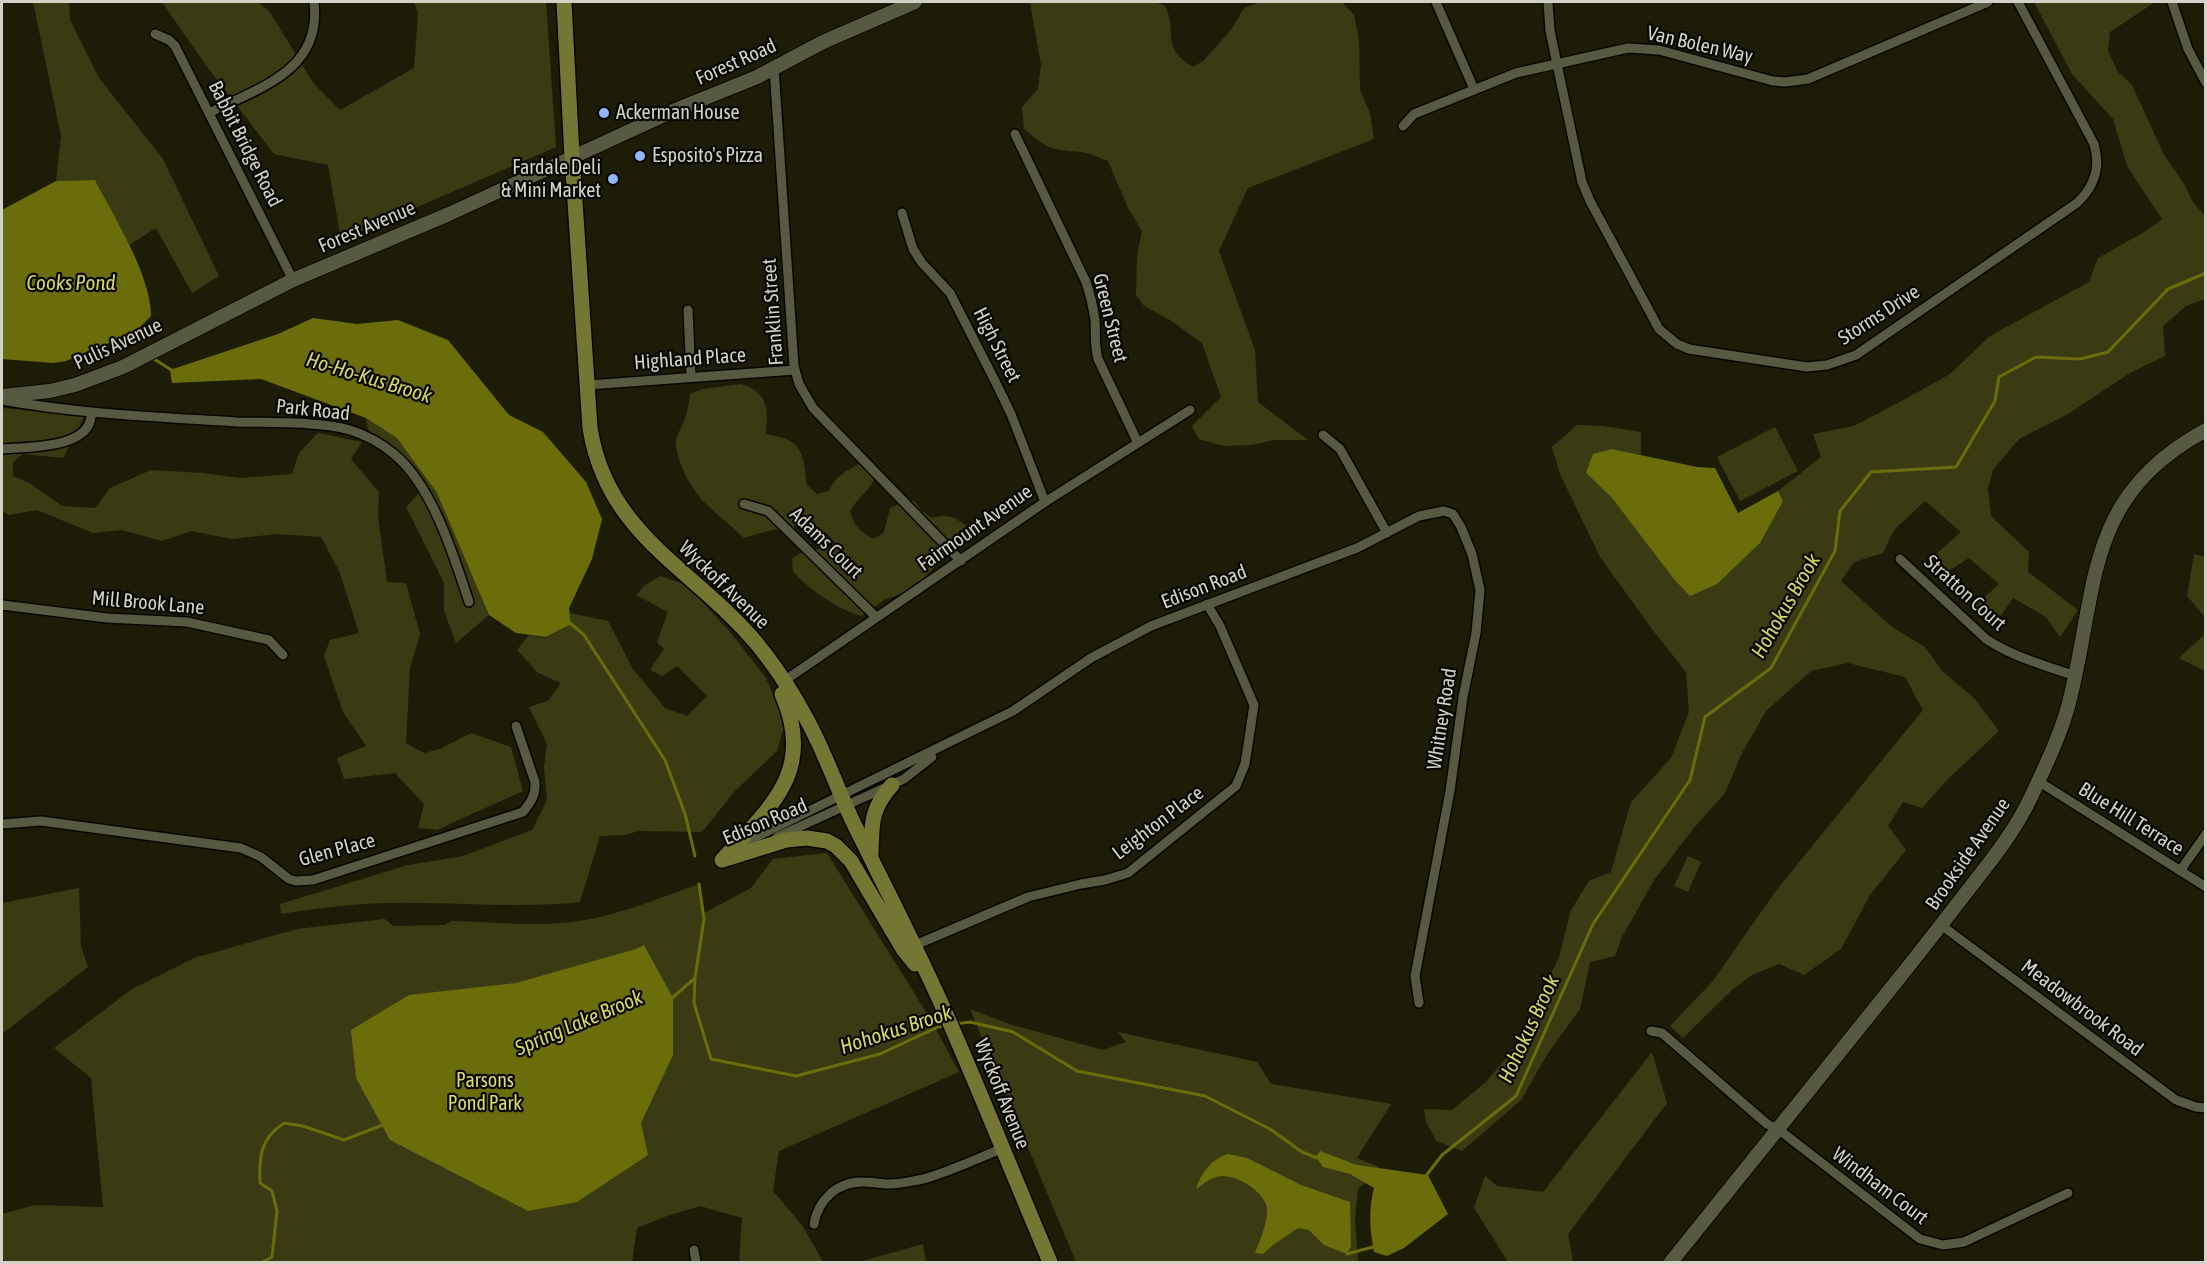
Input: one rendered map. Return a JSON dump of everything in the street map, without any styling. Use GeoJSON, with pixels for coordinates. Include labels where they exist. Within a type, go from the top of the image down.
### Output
{"type":"FeatureCollection","features":[{"type":"Feature","properties":{"kind":"main road","name":"Wyckoff Avenue"},"geometry":{"type":"LineString","coordinates":[[564,2],[592,445],[602,474],[616,502],[655,547],[744,629],[784,681],[813,730],[843,801],[951,1025],[1050,1263]]}},
{"type":"Feature","properties":{"kind":"main road"},"geometry":{"type":"LineString","coordinates":[[722,860],[767,812],[784,783],[793,757],[794,733],[790,715],[766,656]]}},
{"type":"Feature","properties":{"kind":"main road"},"geometry":{"type":"LineString","coordinates":[[871,858],[872,819],[879,800],[892,785]]}},
{"type":"Feature","properties":{"kind":"main road"},"geometry":{"type":"LineString","coordinates":[[722,860],[786,840],[807,838],[827,841],[836,846],[851,861],[903,949],[930,983]]}},
{"type":"Feature","properties":{"kind":"street"},"geometry":{"type":"LineString","coordinates":[[209,112],[280,77],[299,61],[312,38],[315,26],[314,2]]}},
{"type":"Feature","properties":{"kind":"street","name":"Forest Road"},"geometry":{"type":"LineString","coordinates":[[572,156],[774,68],[823,42],[915,2]]}},
{"type":"Feature","properties":{"kind":"street"},"geometry":{"type":"LineString","coordinates":[[1436,2],[1474,89]]}},
{"type":"Feature","properties":{"kind":"street","name":"Storms Drive"},"geometry":{"type":"LineString","coordinates":[[1548,2],[1556,64],[1582,182],[1659,329],[1677,344],[1689,349],[1807,367],[1827,365],[1856,355],[2077,203],[2092,185],[2098,164],[2094,144],[2018,2]]}},
{"type":"Feature","properties":{"kind":"street","name":"Van Bolen Way"},"geometry":{"type":"LineString","coordinates":[[1403,126],[1414,114],[1516,73],[1616,50],[1646,48],[1773,81],[1796,82],[1808,79],[1988,2]]}},
{"type":"Feature","properties":{"kind":"street"},"geometry":{"type":"LineString","coordinates":[[2172,2],[2188,49],[2205,83]]}},
{"type":"Feature","properties":{"kind":"street","name":"Babbit Bridge Road"},"geometry":{"type":"LineString","coordinates":[[155,34],[175,45],[293,280]]}},
{"type":"Feature","properties":{"kind":"street","name":"Franklin Street"},"geometry":{"type":"LineString","coordinates":[[774,68],[795,370],[799,384],[813,408],[961,561]]}},
{"type":"Feature","properties":{"kind":"street","name":"Green Street"},"geometry":{"type":"LineString","coordinates":[[1016,134],[1088,288],[1095,323],[1095,347],[1098,359],[1138,443]]}},
{"type":"Feature","properties":{"kind":"street","name":"Forest Avenue"},"geometry":{"type":"LineString","coordinates":[[180,337],[293,280],[449,214],[572,156]]}},
{"type":"Feature","properties":{"kind":"street","name":"High Street"},"geometry":{"type":"LineString","coordinates":[[902,213],[913,249],[922,263],[950,293],[996,382],[1045,502]]}},
{"type":"Feature","properties":{"kind":"street"},"geometry":{"type":"LineString","coordinates":[[688,310],[691,377]]}},
{"type":"Feature","properties":{"kind":"street","name":"Pulis Avenue"},"geometry":{"type":"LineString","coordinates":[[2,398],[50,391],[91,380],[123,367],[180,337]]}},
{"type":"Feature","properties":{"kind":"street","name":"Highland Place"},"geometry":{"type":"LineString","coordinates":[[588,385],[795,370]]}},
{"type":"Feature","properties":{"kind":"street"},"geometry":{"type":"LineString","coordinates":[[2,398],[40,407],[91,412],[90,424],[86,430],[66,441],[2,449]]}},
{"type":"Feature","properties":{"kind":"street","name":"Fairmount Avenue"},"geometry":{"type":"LineString","coordinates":[[784,681],[1045,502],[1190,410]]}},
{"type":"Feature","properties":{"kind":"street","name":"Park Road"},"geometry":{"type":"LineString","coordinates":[[91,412],[333,427],[365,436],[394,454],[418,480],[456,559],[469,602]]}},
{"type":"Feature","properties":{"kind":"street","name":"Brookside Avenue"},"geometry":{"type":"LineString","coordinates":[[1671,1263],[1941,925],[2009,836],[2038,781],[2068,706],[2097,561],[2117,512],[2134,487],[2153,466],[2177,446],[2205,430]]}},
{"type":"Feature","properties":{"kind":"street"},"geometry":{"type":"LineString","coordinates":[[1323,435],[1340,449],[1387,533]]}},
{"type":"Feature","properties":{"kind":"street","name":"Adams Court"},"geometry":{"type":"LineString","coordinates":[[744,504],[768,511],[876,617]]}},
{"type":"Feature","properties":{"kind":"street","name":"Whitney Road"},"geometry":{"type":"LineString","coordinates":[[1387,533],[1419,516],[1444,511],[1453,514],[1461,526],[1472,554],[1480,590],[1476,633],[1462,697],[1450,791],[1415,976],[1419,1003]]}},
{"type":"Feature","properties":{"kind":"street","name":"Edison Road"},"geometry":{"type":"LineString","coordinates":[[722,860],[843,801],[1013,711],[1113,646],[1151,626],[1357,548],[1387,533]]}},
{"type":"Feature","properties":{"kind":"street","name":"Stratton Court"},"geometry":{"type":"LineString","coordinates":[[1900,559],[1986,639],[1999,648],[2075,676]]}},
{"type":"Feature","properties":{"kind":"street","name":"Leighton Place"},"geometry":{"type":"LineString","coordinates":[[913,946],[1028,897],[1128,873],[1236,786],[1245,764],[1254,705],[1252,695],[1245,685],[1208,604]]}},
{"type":"Feature","properties":{"kind":"street","name":"Mill Brook Lane"},"geometry":{"type":"LineString","coordinates":[[2,605],[106,618],[187,622],[269,640],[283,655]]}},
{"type":"Feature","properties":{"kind":"street","name":"Glen Place"},"geometry":{"type":"LineString","coordinates":[[2,824],[41,821],[241,848],[261,857],[289,879],[313,880],[523,812],[532,802],[536,791],[516,726]]}},
{"type":"Feature","properties":{"kind":"street","name":"Edison Road"},"geometry":{"type":"LineString","coordinates":[[843,801],[904,779],[948,744]]}},
{"type":"Feature","properties":{"kind":"street","name":"Blue Hill Terrace"},"geometry":{"type":"LineString","coordinates":[[2038,781],[2205,887]]}},
{"type":"Feature","properties":{"kind":"street"},"geometry":{"type":"LineString","coordinates":[[2180,871],[2205,834]]}},
{"type":"Feature","properties":{"kind":"street","name":"Meadowbrook Road"},"geometry":{"type":"LineString","coordinates":[[1941,925],[2176,1100],[2205,1108]]}},
{"type":"Feature","properties":{"kind":"street","name":"Windham Court"},"geometry":{"type":"LineString","coordinates":[[1651,1031],[1662,1034],[1767,1124],[1778,1129],[1909,1233],[1932,1244],[1964,1242],[2068,1193]]}},
{"type":"Feature","properties":{"kind":"street"},"geometry":{"type":"LineString","coordinates":[[814,1224],[825,1199],[842,1186],[862,1182],[892,1184],[910,1182],[1001,1149]]}},
{"type":"Feature","properties":{"kind":"street"},"geometry":{"type":"LineString","coordinates":[[694,1250],[696,1263]]}},
{"type":"Feature","properties":{"kind":"green space"},"geometry":{"type":"Polygon","coordinates":[[[33,2],[69,2],[70,20],[99,78],[163,159],[219,276],[192,293],[156,228],[129,245],[95,180],[56,181],[61,136],[33,2]]]}},
{"type":"Feature","properties":{"kind":"green space"},"geometry":{"type":"Polygon","coordinates":[[[162,2],[258,2],[269,11],[314,84],[340,110],[414,68],[418,13],[414,2],[546,2],[556,147],[341,240],[328,165],[274,154],[205,64],[162,2]]]}},
{"type":"Feature","properties":{"kind":"green space"},"geometry":{"type":"Polygon","coordinates":[[[1030,2],[1155,2],[1165,6],[1169,15],[1171,38],[1176,52],[1193,67],[1203,61],[1231,30],[1244,8],[1260,2],[1342,2],[1354,15],[1359,39],[1360,90],[1370,113],[1374,139],[1248,188],[1219,251],[1255,350],[1258,402],[1308,440],[1275,440],[1251,445],[1224,446],[1199,439],[1192,426],[1221,397],[1202,343],[1170,320],[1144,306],[1136,295],[1137,255],[1142,231],[1128,208],[1108,161],[1087,153],[1049,147],[1024,129],[1022,107],[1038,89],[1041,65],[1030,2]]]}},
{"type":"Feature","properties":{"kind":"green space"},"geometry":{"type":"Polygon","coordinates":[[[2034,2],[2155,2],[2110,32],[2108,51],[2118,72],[2132,85],[2164,155],[2193,202],[2205,216],[2205,299],[2186,306],[2163,326],[2165,356],[2130,373],[2068,414],[2019,439],[1993,470],[1988,488],[1991,516],[2029,552],[2028,572],[2078,610],[2060,637],[2046,617],[2013,598],[1994,626],[1974,607],[1999,584],[1969,558],[1937,578],[1927,562],[1961,532],[1925,501],[1894,530],[1883,553],[1854,562],[1841,581],[1892,627],[1925,647],[1943,672],[1974,698],[1999,731],[1946,781],[1922,808],[1903,802],[1888,826],[1906,850],[1870,895],[1841,949],[1804,975],[1779,964],[1752,975],[1733,989],[1683,1038],[1670,1026],[1712,982],[1778,888],[1923,710],[1905,677],[1848,663],[1811,671],[1766,711],[1741,755],[1725,793],[1693,829],[1654,880],[1621,939],[1615,956],[1590,962],[1580,1009],[1548,1053],[1521,1100],[1462,1151],[1436,1141],[1426,1121],[1424,1109],[1452,1110],[1486,1082],[1518,1044],[1559,957],[1571,910],[1589,881],[1611,872],[1631,802],[1671,758],[1689,712],[1686,672],[1600,557],[1560,474],[1552,447],[1577,425],[1603,426],[1641,432],[1641,455],[1612,449],[1586,473],[1612,498],[1673,578],[1783,501],[1778,491],[1821,457],[1813,434],[1854,426],[1950,374],[1990,336],[2089,282],[2098,258],[2146,231],[2162,219],[2127,166],[2113,119],[2072,74],[2034,2]]]}},
{"type":"Feature","properties":{"kind":"green space"},"geometry":{"type":"Polygon","coordinates":[[[741,384],[757,392],[765,403],[766,434],[788,440],[799,450],[802,455],[807,485],[817,494],[829,491],[840,476],[866,461],[877,468],[870,486],[850,511],[853,521],[865,534],[874,539],[884,532],[890,508],[914,501],[932,518],[946,516],[962,523],[966,526],[966,539],[945,555],[919,584],[884,600],[862,616],[825,599],[793,572],[792,559],[808,551],[836,545],[827,534],[819,528],[803,526],[782,528],[744,538],[701,499],[678,458],[676,442],[686,416],[690,394],[703,389],[741,384]]]}},
{"type":"Feature","properties":{"kind":"green space"},"geometry":{"type":"Polygon","coordinates":[[[2,408],[85,415],[63,458],[23,454],[13,462],[13,476],[31,484],[62,506],[95,508],[110,488],[151,470],[240,478],[292,474],[299,453],[318,433],[362,442],[351,459],[379,492],[378,516],[387,582],[406,583],[420,634],[410,668],[406,743],[424,753],[440,749],[471,733],[511,747],[523,791],[437,830],[418,828],[424,804],[395,773],[344,779],[337,758],[366,746],[343,712],[324,656],[330,640],[359,633],[340,573],[321,537],[277,534],[231,539],[192,531],[162,541],[122,530],[93,533],[37,510],[9,515],[2,511],[2,408]]]}},
{"type":"Feature","properties":{"kind":"green space"},"geometry":{"type":"Polygon","coordinates":[[[366,418],[397,438],[437,493],[489,615],[456,643],[444,611],[444,583],[406,507],[420,492],[368,429],[366,418]]]}},
{"type":"Feature","properties":{"kind":"green space"},"geometry":{"type":"Polygon","coordinates":[[[1775,427],[1798,471],[1740,501],[1717,457],[1775,427]]]}},
{"type":"Feature","properties":{"kind":"green space"},"geometry":{"type":"Polygon","coordinates":[[[2194,554],[2205,557],[2205,617],[2187,596],[2194,554]]]}},
{"type":"Feature","properties":{"kind":"green space"},"geometry":{"type":"Polygon","coordinates":[[[660,576],[687,585],[730,632],[766,678],[785,724],[777,751],[735,791],[702,832],[639,831],[624,835],[600,836],[580,902],[518,905],[381,903],[281,914],[280,904],[408,865],[463,856],[532,830],[547,800],[544,767],[547,744],[529,707],[548,701],[561,683],[538,673],[517,650],[529,635],[545,638],[571,624],[570,613],[608,621],[633,669],[665,708],[687,716],[707,696],[677,666],[662,676],[650,670],[664,649],[657,642],[668,612],[636,595],[645,585],[660,576]]]}},
{"type":"Feature","properties":{"kind":"green space"},"geometry":{"type":"Polygon","coordinates":[[[2205,634],[2205,671],[2179,658],[2205,634]]]}},
{"type":"Feature","properties":{"kind":"green space","name":"Parsons Pond Park"},"geometry":{"type":"Polygon","coordinates":[[[827,853],[931,1020],[959,1072],[779,1151],[773,1191],[802,1225],[823,1262],[739,1262],[742,1218],[700,1206],[637,1228],[632,1262],[7,1262],[2,1259],[2,1214],[34,1205],[103,1207],[91,1078],[54,1048],[132,989],[194,958],[297,929],[385,919],[393,926],[444,925],[452,921],[535,924],[585,920],[628,909],[699,884],[704,913],[751,888],[773,859],[827,853]]]}},
{"type":"Feature","properties":{"kind":"green space"},"geometry":{"type":"Polygon","coordinates":[[[1688,856],[1701,862],[1688,892],[1674,886],[1688,856]]]}},
{"type":"Feature","properties":{"kind":"green space"},"geometry":{"type":"Polygon","coordinates":[[[79,888],[81,946],[88,967],[2,1034],[2,903],[79,888]]]}},
{"type":"Feature","properties":{"kind":"green space"},"geometry":{"type":"Polygon","coordinates":[[[970,1009],[1009,1024],[1103,1050],[1126,1042],[1118,1032],[1257,1062],[1271,1084],[1391,1104],[1357,1158],[1379,1167],[1358,1189],[1355,1219],[1358,1262],[1076,1262],[970,1009]]]}},
{"type":"Feature","properties":{"kind":"green space"},"geometry":{"type":"Polygon","coordinates":[[[1652,1052],[1667,1103],[1568,1234],[1573,1262],[1508,1262],[1474,1208],[1485,1176],[1497,1186],[1543,1192],[1652,1052]]]}},
{"type":"Feature","properties":{"kind":"green space"},"geometry":{"type":"Polygon","coordinates":[[[923,1244],[926,1262],[859,1262],[923,1244]]]}},
{"type":"Feature","properties":{"kind":"water","name":"Cooks Pond"},"geometry":{"type":"Polygon","coordinates":[[[95,180],[138,265],[145,283],[151,316],[135,332],[66,361],[53,363],[2,359],[2,210],[56,181],[95,180]]]}},
{"type":"Feature","properties":{"kind":"water"},"geometry":{"type":"Polygon","coordinates":[[[313,318],[357,324],[398,320],[448,340],[509,415],[543,432],[586,482],[602,519],[592,559],[569,608],[571,624],[546,637],[516,633],[489,615],[437,493],[397,438],[366,418],[261,379],[172,383],[170,370],[278,334],[313,318]]]}},
{"type":"Feature","properties":{"kind":"water"},"geometry":{"type":"Polygon","coordinates":[[[1612,449],[1697,467],[1715,468],[1738,513],[1778,491],[1783,501],[1760,543],[1717,584],[1690,596],[1673,578],[1612,498],[1586,473],[1593,454],[1612,449]]]}},
{"type":"Feature","properties":{"kind":"water"},"geometry":{"type":"Polygon","coordinates":[[[644,945],[673,998],[673,1055],[641,1123],[648,1155],[577,1202],[528,1211],[390,1140],[356,1078],[351,1030],[409,995],[516,983],[644,945]]]}},
{"type":"Feature","properties":{"kind":"water"},"geometry":{"type":"Polygon","coordinates":[[[1320,1151],[1357,1165],[1428,1175],[1448,1214],[1404,1248],[1387,1256],[1374,1252],[1370,1220],[1374,1188],[1350,1174],[1323,1167],[1316,1157],[1320,1151]]]}},
{"type":"Feature","properties":{"kind":"water"},"geometry":{"type":"Polygon","coordinates":[[[1228,1154],[1247,1158],[1301,1185],[1350,1202],[1351,1246],[1347,1254],[1324,1245],[1309,1230],[1298,1228],[1263,1254],[1255,1253],[1267,1214],[1265,1202],[1260,1195],[1247,1184],[1223,1176],[1211,1179],[1196,1189],[1208,1167],[1217,1159],[1228,1154]]]}},
{"type":"Feature","properties":{"kind":"waterway","name":"Hohokus Brook"},"geometry":{"type":"LineString","coordinates":[[1425,1177],[1442,1155],[1516,1096],[1593,924],[1690,780],[1705,717],[1771,668],[1835,551],[1840,511],[1871,472],[1956,467],[1995,401],[1999,377],[2036,357],[2080,359],[2108,352],[2168,289],[2206,273]]}},
{"type":"Feature","properties":{"kind":"waterway","name":"Ho-Ho-Kus Brook"},"geometry":{"type":"LineString","coordinates":[[133,331],[142,341]]}},
{"type":"Feature","properties":{"kind":"waterway","name":"Ho-Ho-Kus Brook"},"geometry":{"type":"LineString","coordinates":[[154,359],[173,371]]}},
{"type":"Feature","properties":{"kind":"waterway","name":"Hohokus Brook"},"geometry":{"type":"LineString","coordinates":[[570,623],[584,635],[665,760],[685,814],[695,856]]}},
{"type":"Feature","properties":{"kind":"waterway","name":"Hohokus Brook"},"geometry":{"type":"LineString","coordinates":[[699,884],[704,919],[695,978],[694,1003],[711,1059],[796,1076],[880,1054],[938,1027],[946,1026]]}},
{"type":"Feature","properties":{"kind":"waterway","name":"Spring Lake Brook"},"geometry":{"type":"LineString","coordinates":[[671,999],[695,978]]}},
{"type":"Feature","properties":{"kind":"waterway","name":"Hohokus Brook"},"geometry":{"type":"LineString","coordinates":[[955,1024],[970,1022],[1013,1032],[1077,1071],[1205,1096],[1270,1129],[1302,1152],[1317,1158]]}},
{"type":"Feature","properties":{"kind":"waterway","name":"Spring Lake Brook"},"geometry":{"type":"LineString","coordinates":[[263,1262],[272,1257],[277,1211],[272,1191],[260,1183],[261,1157],[270,1135],[284,1123],[303,1126],[344,1140],[385,1124]]}},
{"type":"Feature","properties":{"kind":"waterway"},"geometry":{"type":"LineString","coordinates":[[1347,1254],[1373,1247]]}},
{"type":"Feature","properties":{"kind":"place","name":"Ackerman House"},"geometry":{"type":"Point","coordinates":[604,113]}},
{"type":"Feature","properties":{"kind":"place","name":"Esposito's Pizza"},"geometry":{"type":"Point","coordinates":[640,156]}},
{"type":"Feature","properties":{"kind":"place","name":"Fardale Deli & Mini Market"},"geometry":{"type":"Point","coordinates":[613,179]}}]}
